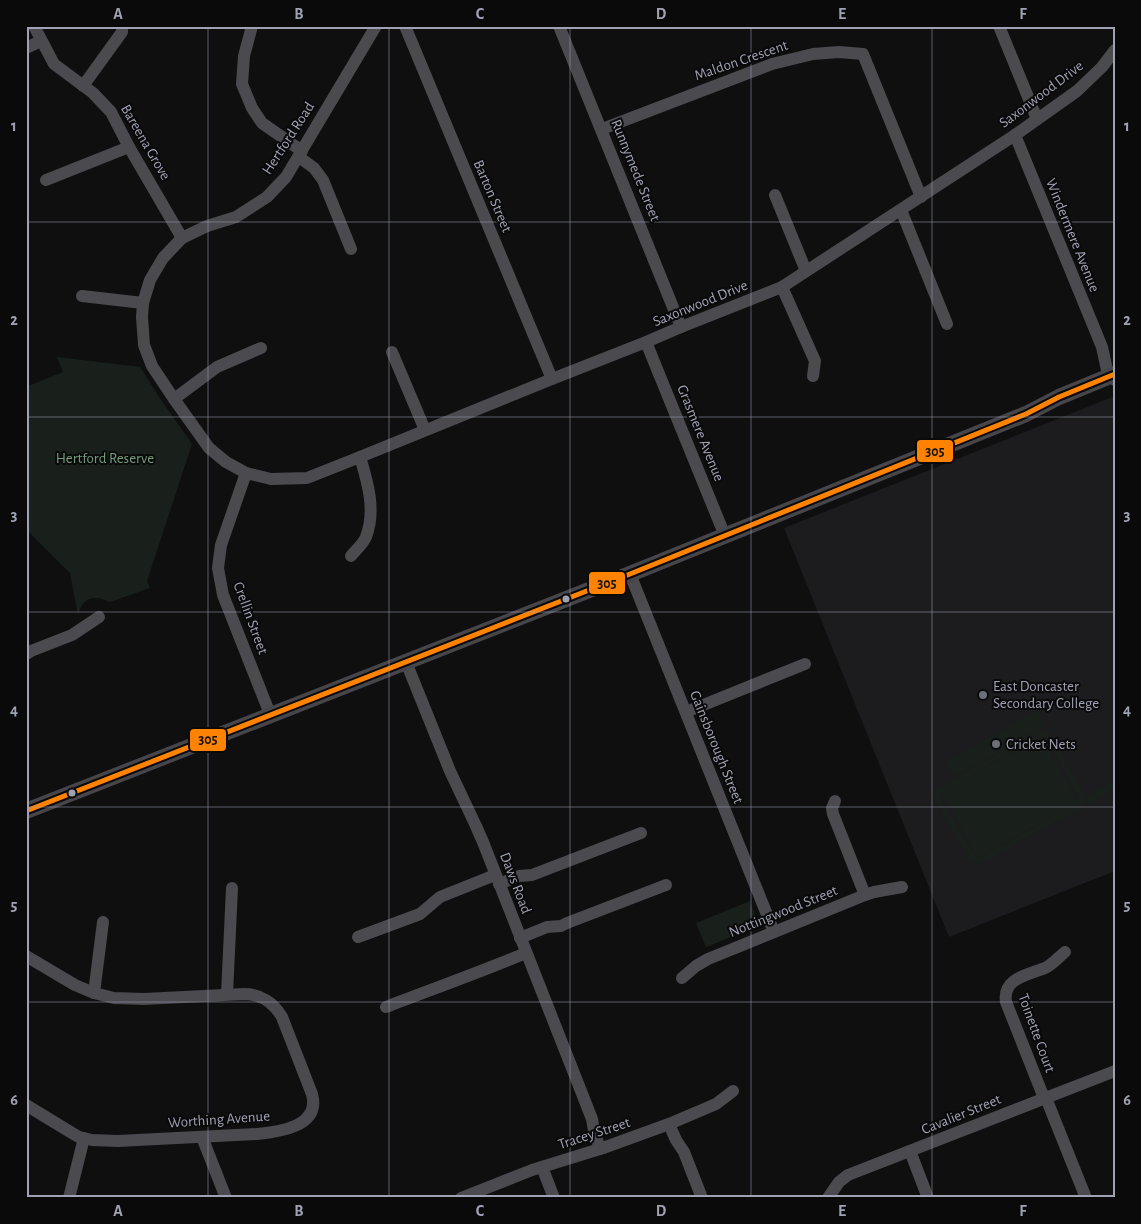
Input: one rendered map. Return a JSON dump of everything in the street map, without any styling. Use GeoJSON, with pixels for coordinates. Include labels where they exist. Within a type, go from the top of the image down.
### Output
{"type":"FeatureCollection","features":[{"type":"Feature","properties":{"kind":"main road"},"geometry":{"type":"LineString","coordinates":[[26,811],[630,574],[1026,414],[1065,403],[1114,377]]}},
{"type":"Feature","properties":{"kind":"street","name":"Bareena Grove"},"geometry":{"type":"LineString","coordinates":[[34,26],[54,64],[93,93],[111,112],[182,238]]}},
{"type":"Feature","properties":{"kind":"street"},"geometry":{"type":"LineString","coordinates":[[83,86],[122,32],[122,26]]}},
{"type":"Feature","properties":{"kind":"street"},"geometry":{"type":"LineString","coordinates":[[252,26],[244,56],[242,84],[252,108],[262,123],[300,154],[323,180],[351,249]]}},
{"type":"Feature","properties":{"kind":"street","name":"Hertford Road"},"geometry":{"type":"LineString","coordinates":[[246,474],[226,462],[209,448],[152,366],[144,345],[143,303],[150,280],[163,258],[182,238],[207,226],[236,217],[266,197],[286,177],[376,26]]}},
{"type":"Feature","properties":{"kind":"street","name":"Barton Street"},"geometry":{"type":"LineString","coordinates":[[405,26],[552,378]]}},
{"type":"Feature","properties":{"kind":"street","name":"Runnymede Street"},"geometry":{"type":"LineString","coordinates":[[560,26],[681,327]]}},
{"type":"Feature","properties":{"kind":"street"},"geometry":{"type":"LineString","coordinates":[[999,26],[1037,119]]}},
{"type":"Feature","properties":{"kind":"street"},"geometry":{"type":"LineString","coordinates":[[26,48],[41,41]]}},
{"type":"Feature","properties":{"kind":"street","name":"Saxonwood Drive"},"geometry":{"type":"LineString","coordinates":[[246,474],[271,480],[307,478],[782,287],[1015,135],[1077,91],[1102,67],[1115,50]]}},
{"type":"Feature","properties":{"kind":"street","name":"Maldon Crescent"},"geometry":{"type":"LineString","coordinates":[[602,129],[772,64],[813,54],[839,52],[863,54],[921,197]]}},
{"type":"Feature","properties":{"kind":"street","name":"Windermere Avenue"},"geometry":{"type":"LineString","coordinates":[[1015,135],[1102,347],[1104,361],[1114,377]]}},
{"type":"Feature","properties":{"kind":"street"},"geometry":{"type":"LineString","coordinates":[[46,180],[129,146]]}},
{"type":"Feature","properties":{"kind":"street"},"geometry":{"type":"LineString","coordinates":[[775,195],[806,271]]}},
{"type":"Feature","properties":{"kind":"street"},"geometry":{"type":"LineString","coordinates":[[901,210],[947,324]]}},
{"type":"Feature","properties":{"kind":"street"},"geometry":{"type":"LineString","coordinates":[[782,287],[816,361],[813,376]]}},
{"type":"Feature","properties":{"kind":"street"},"geometry":{"type":"LineString","coordinates":[[82,296],[143,303]]}},
{"type":"Feature","properties":{"kind":"street","name":"Grasmere Avenue"},"geometry":{"type":"LineString","coordinates":[[646,342],[725,536]]}},
{"type":"Feature","properties":{"kind":"street"},"geometry":{"type":"LineString","coordinates":[[174,399],[217,366],[261,348]]}},
{"type":"Feature","properties":{"kind":"street"},"geometry":{"type":"LineString","coordinates":[[392,352],[425,430]]}},
{"type":"Feature","properties":{"kind":"street"},"geometry":{"type":"LineString","coordinates":[[351,556],[365,538],[371,516],[369,486],[360,458]]}},
{"type":"Feature","properties":{"kind":"street","name":"Crellin Street"},"geometry":{"type":"LineString","coordinates":[[246,474],[221,545],[218,568],[223,595],[270,714]]}},
{"type":"Feature","properties":{"kind":"street","name":"Gainsborough Street"},"geometry":{"type":"LineString","coordinates":[[630,574],[774,932]]}},
{"type":"Feature","properties":{"kind":"street"},"geometry":{"type":"LineString","coordinates":[[26,654],[31,650],[72,635],[99,617]]}},
{"type":"Feature","properties":{"kind":"street","name":"Daws Road"},"geometry":{"type":"LineString","coordinates":[[406,662],[450,771],[476,826],[592,1119],[600,1130],[604,1148]]}},
{"type":"Feature","properties":{"kind":"street"},"geometry":{"type":"LineString","coordinates":[[686,712],[805,664]]}},
{"type":"Feature","properties":{"kind":"street"},"geometry":{"type":"LineString","coordinates":[[835,801],[832,808],[833,814],[865,895]]}},
{"type":"Feature","properties":{"kind":"street"},"geometry":{"type":"LineString","coordinates":[[358,937],[420,914],[440,898],[497,879],[532,875],[641,833]]}},
{"type":"Feature","properties":{"kind":"street"},"geometry":{"type":"LineString","coordinates":[[520,938],[547,927],[567,924],[666,885]]}},
{"type":"Feature","properties":{"kind":"street","name":"Nottingwood Street"},"geometry":{"type":"LineString","coordinates":[[682,978],[705,960],[865,895],[902,887]]}},
{"type":"Feature","properties":{"kind":"street"},"geometry":{"type":"LineString","coordinates":[[227,994],[232,888]]}},
{"type":"Feature","properties":{"kind":"street"},"geometry":{"type":"LineString","coordinates":[[94,993],[103,922]]}},
{"type":"Feature","properties":{"kind":"street","name":"Toinette Court"},"geometry":{"type":"LineString","coordinates":[[1045,1098],[1006,1002],[1005,992],[1012,982],[1048,966],[1065,952]]}},
{"type":"Feature","properties":{"kind":"street"},"geometry":{"type":"LineString","coordinates":[[386,1007],[526,953]]}},
{"type":"Feature","properties":{"kind":"street","name":"Worthing Avenue"},"geometry":{"type":"LineString","coordinates":[[26,956],[75,985],[104,996],[121,999],[144,999],[254,994],[264,998],[276,1008],[282,1017],[314,1098],[311,1113],[304,1121],[283,1130],[257,1134],[118,1141],[98,1141],[84,1138],[64,1129],[26,1105]]}},
{"type":"Feature","properties":{"kind":"street","name":"Cavalier Street"},"geometry":{"type":"LineString","coordinates":[[828,1198],[845,1177],[1115,1071]]}},
{"type":"Feature","properties":{"kind":"street","name":"Tracey Street"},"geometry":{"type":"LineString","coordinates":[[461,1198],[542,1167],[604,1148],[672,1122],[716,1104],[733,1091]]}},
{"type":"Feature","properties":{"kind":"street"},"geometry":{"type":"LineString","coordinates":[[1045,1098],[1086,1198]]}},
{"type":"Feature","properties":{"kind":"street"},"geometry":{"type":"LineString","coordinates":[[672,1122],[682,1138],[684,1152],[702,1198]]}},
{"type":"Feature","properties":{"kind":"street"},"geometry":{"type":"LineString","coordinates":[[202,1137],[226,1198]]}},
{"type":"Feature","properties":{"kind":"street"},"geometry":{"type":"LineString","coordinates":[[69,1198],[84,1138]]}},
{"type":"Feature","properties":{"kind":"street"},"geometry":{"type":"LineString","coordinates":[[910,1151],[928,1198]]}},
{"type":"Feature","properties":{"kind":"street"},"geometry":{"type":"LineString","coordinates":[[542,1167],[554,1198]]}},
{"type":"Feature","properties":{"kind":"shaded area","name":"East Doncaster Secondary College"},"geometry":{"type":"Polygon","coordinates":[[[1115,396],[1115,871],[949,937],[784,528],[1115,396]]]}},
{"type":"Feature","properties":{"kind":"green space","name":"Hertford Reserve"},"geometry":{"type":"Polygon","coordinates":[[[57,357],[140,367],[192,444],[147,581],[150,588],[110,602],[89,599],[82,605],[78,615],[70,573],[26,529],[26,387],[63,372],[57,357]]]}},
{"type":"Feature","properties":{"kind":"green space","name":"Cricket Nets"},"geometry":{"type":"Polygon","coordinates":[[[1037,710],[1045,725],[954,777],[946,763],[1037,710]]]}},
{"type":"Feature","properties":{"kind":"green space"},"geometry":{"type":"Polygon","coordinates":[[[1045,731],[1050,735],[1085,798],[1112,782],[1115,788],[982,863],[974,863],[969,859],[935,801],[936,790],[1035,732],[1045,731]],[[1039,736],[941,793],[1041,737],[1078,801],[1078,795],[1046,738],[1039,736]],[[941,793],[940,798],[975,857],[980,858],[1078,802],[978,857],[941,793]]]}},
{"type":"Feature","properties":{"kind":"green space"},"geometry":{"type":"Polygon","coordinates":[[[750,901],[758,924],[756,927],[706,947],[696,923],[750,901]]]}},
{"type":"Feature","properties":{"kind":"transit line","name":"305"},"geometry":{"type":"LineString","coordinates":[[26,811],[630,574],[1026,414],[1059,397],[1115,374]]}},
{"type":"Feature","properties":{"kind":"place","name":"East Doncaster Secondary College"},"geometry":{"type":"Point","coordinates":[983,695]}},
{"type":"Feature","properties":{"kind":"place","name":"Cricket Nets"},"geometry":{"type":"Point","coordinates":[996,744]}}]}
